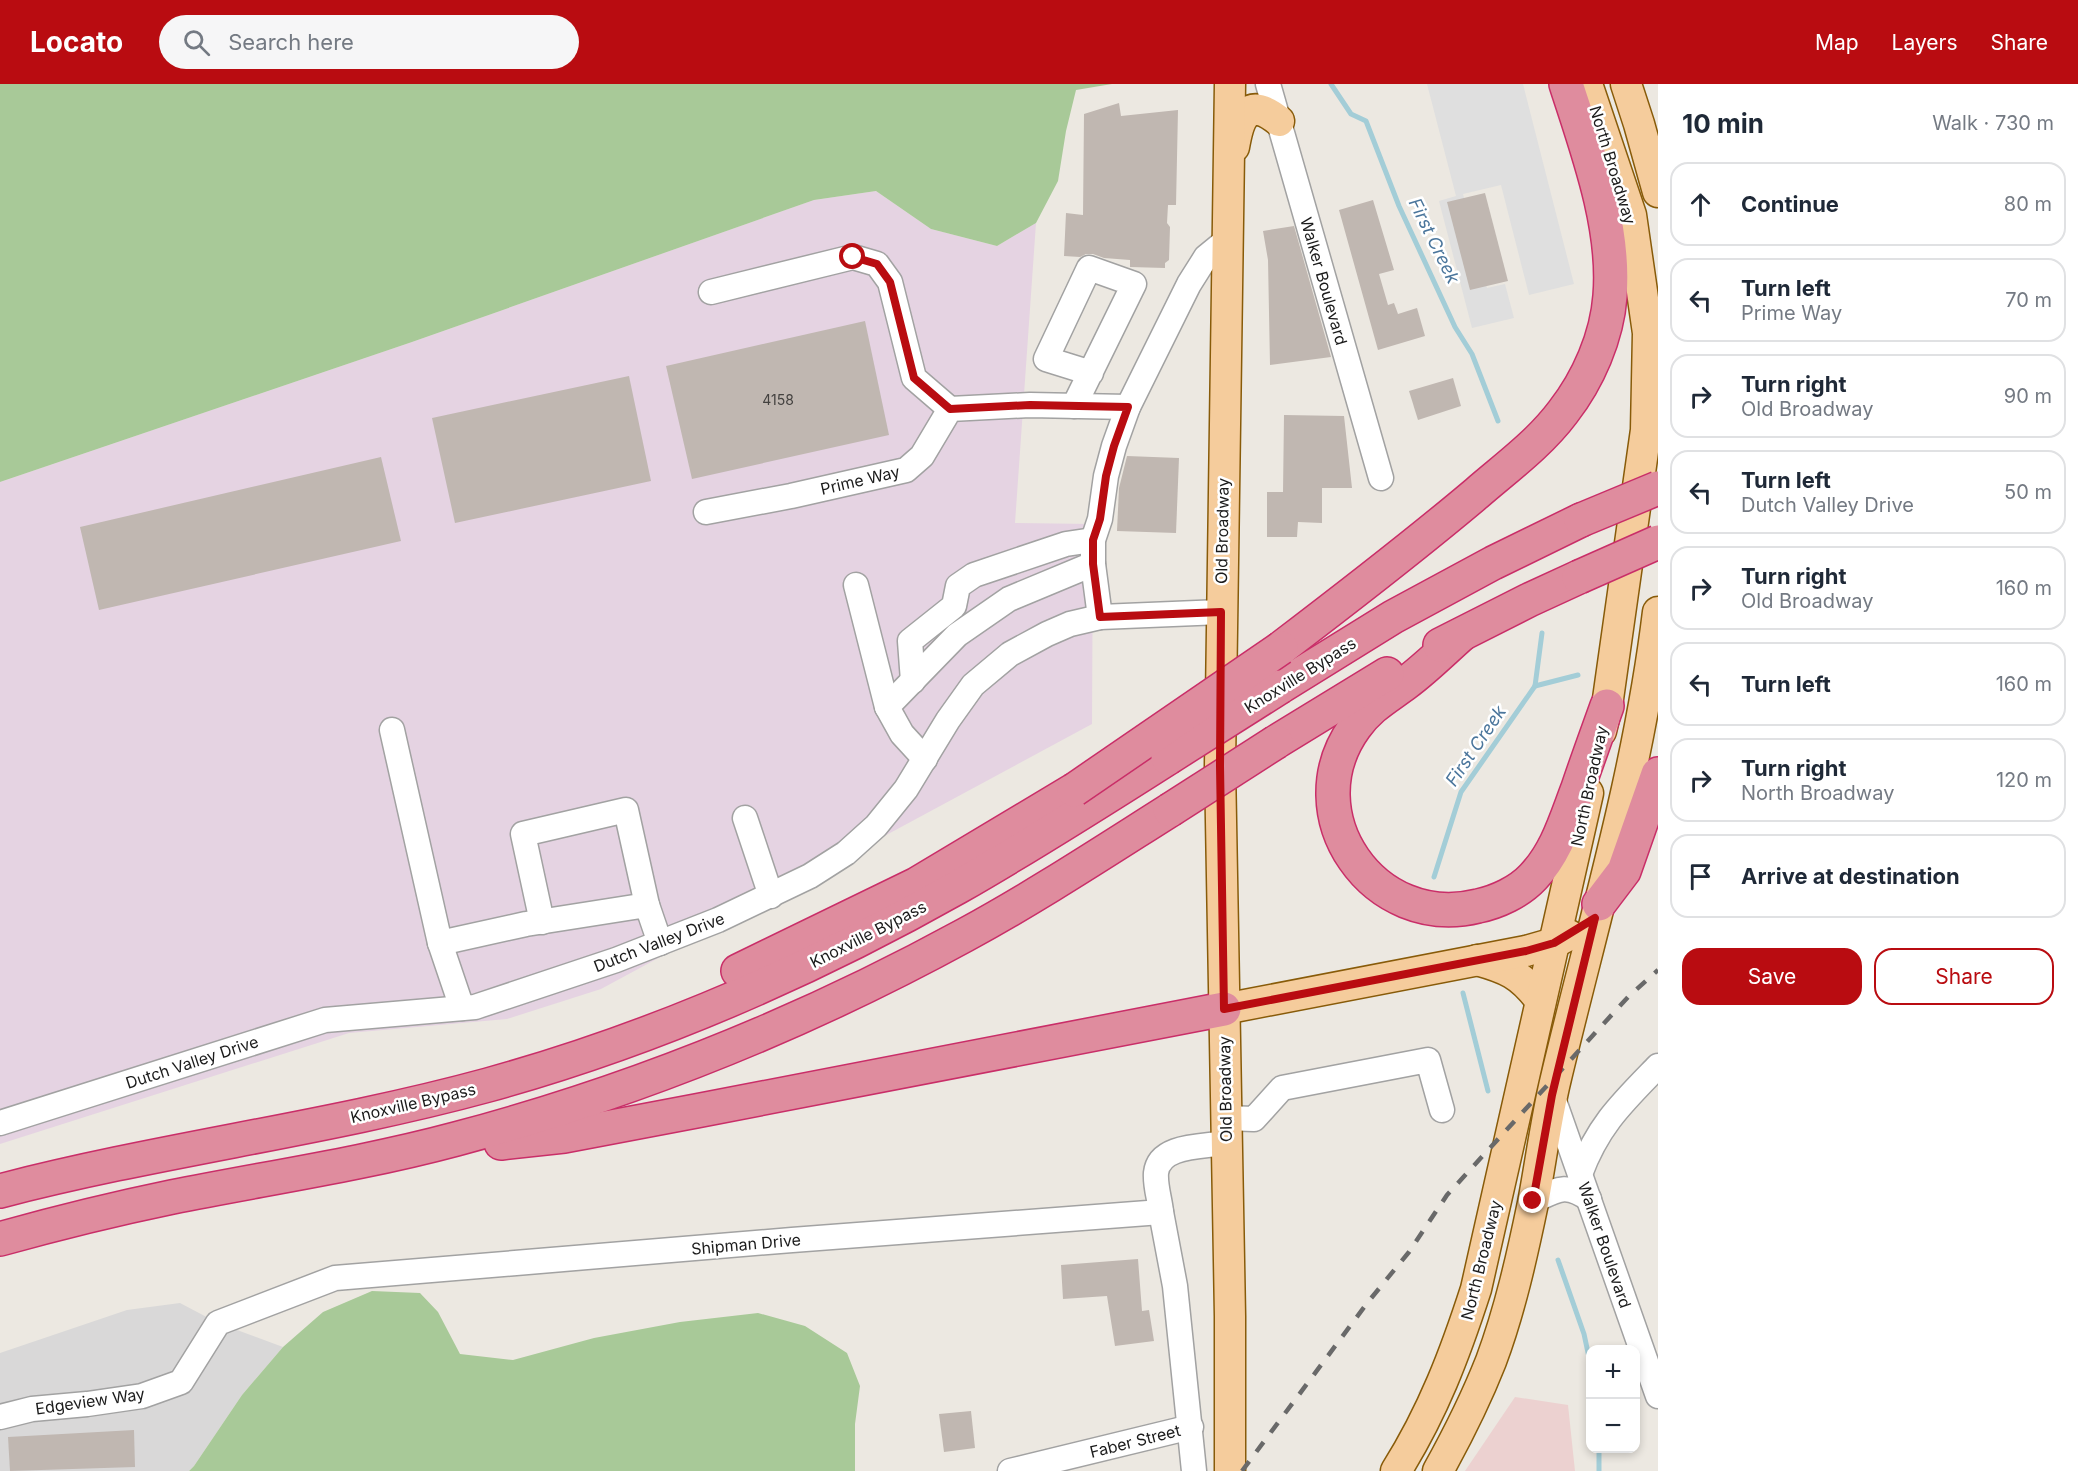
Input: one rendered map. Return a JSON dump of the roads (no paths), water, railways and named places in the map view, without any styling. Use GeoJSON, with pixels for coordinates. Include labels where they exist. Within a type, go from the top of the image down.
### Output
{"type":"FeatureCollection","features":[{"type":"Feature","properties":{"kind":"highway"},"geometry":{"type":"LineString","coordinates":[[0,1174],[125,1143],[460,1073],[642,1012],[749,967],[917,884],[1074,790],[1281,648],[1406,553],[1524,454],[1562,414],[1578,392],[1598,345],[1610,297],[1610,251],[1599,196],[1566,84]]}},
{"type":"Feature","properties":{"kind":"highway","name":"Knoxville Bypass"},"geometry":{"type":"LineString","coordinates":[[0,1191],[131,1160],[337,1121],[489,1085],[634,1037],[796,970],[959,887],[1053,831],[1392,617],[1493,563],[1581,520],[1658,488]]}},
{"type":"Feature","properties":{"kind":"highway"},"geometry":{"type":"LineString","coordinates":[[0,1239],[70,1219],[374,1158],[452,1140],[591,1100],[810,1014],[967,935],[1049,887],[1276,742],[1413,658],[1529,600],[1658,542]]}},
{"type":"Feature","properties":{"kind":"highway"},"geometry":{"type":"LineString","coordinates":[[1461,635],[1406,683],[1385,696],[1369,711],[1354,728],[1345,744],[1335,776],[1332,793],[1334,815],[1352,856],[1367,877],[1388,893],[1405,902],[1426,908],[1469,909],[1512,893],[1532,878],[1545,863],[1561,835],[1607,706]]}},
{"type":"Feature","properties":{"kind":"highway"},"geometry":{"type":"LineString","coordinates":[[1597,911],[1624,871],[1658,774]]}},
{"type":"Feature","properties":{"kind":"highway"},"geometry":{"type":"LineString","coordinates":[[374,1158],[564,1136],[1224,1009]]}},
{"type":"Feature","properties":{"kind":"main road","name":"Old Broadway"},"geometry":{"type":"LineString","coordinates":[[1230,84],[1220,766],[1230,1316],[1230,1471]]}},
{"type":"Feature","properties":{"kind":"main road","name":"North Broadway"},"geometry":{"type":"LineString","coordinates":[[1396,1471],[1432,1407],[1456,1350],[1476,1289],[1539,1000],[1607,706],[1646,430],[1648,256],[1630,215],[1587,84]]}},
{"type":"Feature","properties":{"kind":"main road"},"geometry":{"type":"LineString","coordinates":[[1626,84],[1658,192]]}},
{"type":"Feature","properties":{"kind":"main road"},"geometry":{"type":"LineString","coordinates":[[1228,177],[1237,129],[1243,114],[1249,111],[1262,111],[1269,113],[1279,121]]}},
{"type":"Feature","properties":{"kind":"main road"},"geometry":{"type":"LineString","coordinates":[[1438,1471],[1472,1406],[1492,1359],[1508,1307],[1533,1201],[1552,1095],[1620,826],[1644,709],[1658,612]]}},
{"type":"Feature","properties":{"kind":"main road"},"geometry":{"type":"LineString","coordinates":[[1224,1009],[1526,951],[1554,943],[1597,911]]}},
{"type":"Feature","properties":{"kind":"main road"},"geometry":{"type":"LineString","coordinates":[[1477,960],[1503,967],[1521,977],[1539,1000]]}},
{"type":"Feature","properties":{"kind":"street","name":"Walker Boulevard"},"geometry":{"type":"LineString","coordinates":[[1268,84],[1381,478]]}},
{"type":"Feature","properties":{"kind":"street"},"geometry":{"type":"LineString","coordinates":[[1100,617],[1093,552],[1106,476],[1114,446],[1128,407],[1189,284],[1206,257],[1228,239]]}},
{"type":"Feature","properties":{"kind":"street"},"geometry":{"type":"LineString","coordinates":[[711,292],[853,257],[877,264],[890,282],[914,378],[950,409],[1030,405],[1128,407]]}},
{"type":"Feature","properties":{"kind":"street"},"geometry":{"type":"LineString","coordinates":[[1074,406],[1091,373]]}},
{"type":"Feature","properties":{"kind":"street","name":"Prime Way"},"geometry":{"type":"LineString","coordinates":[[706,512],[791,496],[906,470],[922,456],[950,409]]}},
{"type":"Feature","properties":{"kind":"street"},"geometry":{"type":"LineString","coordinates":[[913,681],[910,642],[954,606],[958,586],[974,575],[1066,544],[1093,552]]}},
{"type":"Feature","properties":{"kind":"street"},"geometry":{"type":"LineString","coordinates":[[887,707],[957,635],[1009,599],[1093,552]]}},
{"type":"Feature","properties":{"kind":"street"},"geometry":{"type":"LineString","coordinates":[[856,585],[887,707],[902,734],[925,759]]}},
{"type":"Feature","properties":{"kind":"street","name":"Dutch Valley Drive"},"geometry":{"type":"LineString","coordinates":[[0,1123],[325,1020],[475,1007],[616,960],[718,920],[810,876],[846,853],[876,826],[906,789],[948,720],[973,685],[1010,654],[1070,624],[1100,617],[1221,612]]}},
{"type":"Feature","properties":{"kind":"street"},"geometry":{"type":"LineString","coordinates":[[392,730],[440,943],[462,1008]]}},
{"type":"Feature","properties":{"kind":"street"},"geometry":{"type":"LineString","coordinates":[[542,922],[523,834],[626,810],[647,905],[660,943]]}},
{"type":"Feature","properties":{"kind":"street"},"geometry":{"type":"LineString","coordinates":[[745,818],[771,896]]}},
{"type":"Feature","properties":{"kind":"street"},"geometry":{"type":"LineString","coordinates":[[440,943],[542,922],[647,905]]}},
{"type":"Feature","properties":{"kind":"street"},"geometry":{"type":"LineString","coordinates":[[1194,1471],[1175,1286],[1156,1171],[1164,1157],[1254,1119],[1282,1088],[1428,1060],[1442,1110]]}},
{"type":"Feature","properties":{"kind":"street"},"geometry":{"type":"LineString","coordinates":[[1580,1174],[1601,1129],[1614,1111],[1658,1066]]}},
{"type":"Feature","properties":{"kind":"street","name":"Walker Boulevard"},"geometry":{"type":"LineString","coordinates":[[1552,1095],[1658,1396]]}},
{"type":"Feature","properties":{"kind":"street"},"geometry":{"type":"LineString","coordinates":[[1533,1201],[1559,1189],[1569,1188],[1589,1199]]}},
{"type":"Feature","properties":{"kind":"street","name":"Shipman Drive"},"geometry":{"type":"LineString","coordinates":[[218,1323],[335,1278],[1161,1212]]}},
{"type":"Feature","properties":{"kind":"street","name":"Edgeview Way"},"geometry":{"type":"LineString","coordinates":[[0,1417],[32,1409],[142,1396],[181,1382],[218,1323]]}},
{"type":"Feature","properties":{"kind":"street","name":"Faber Street"},"geometry":{"type":"LineString","coordinates":[[1010,1471],[1191,1427]]}},
{"type":"Feature","properties":{"kind":"waterway","name":"First Creek"},"geometry":{"type":"LineString","coordinates":[[1331,84],[1351,114],[1366,121],[1399,206],[1455,327],[1472,354],[1498,421]]}},
{"type":"Feature","properties":{"kind":"waterway","name":"First Creek"},"geometry":{"type":"LineString","coordinates":[[1434,877],[1461,792],[1535,686],[1542,633]]}},
{"type":"Feature","properties":{"kind":"waterway"},"geometry":{"type":"LineString","coordinates":[[1535,686],[1578,675]]}},
{"type":"Feature","properties":{"kind":"waterway","name":"First Creek"},"geometry":{"type":"LineString","coordinates":[[1463,993],[1488,1091]]}},
{"type":"Feature","properties":{"kind":"waterway","name":"First Creek"},"geometry":{"type":"LineString","coordinates":[[1558,1260],[1586,1345]]}},
{"type":"Feature","properties":{"kind":"waterway","name":"First Creek"},"geometry":{"type":"LineString","coordinates":[[1599,1453],[1599,1471]]}},
{"type":"Feature","properties":{"kind":"railway"},"geometry":{"type":"LineString","coordinates":[[1242,1471],[1368,1302],[1409,1252],[1447,1195],[1628,997],[1658,970]]}}]}
